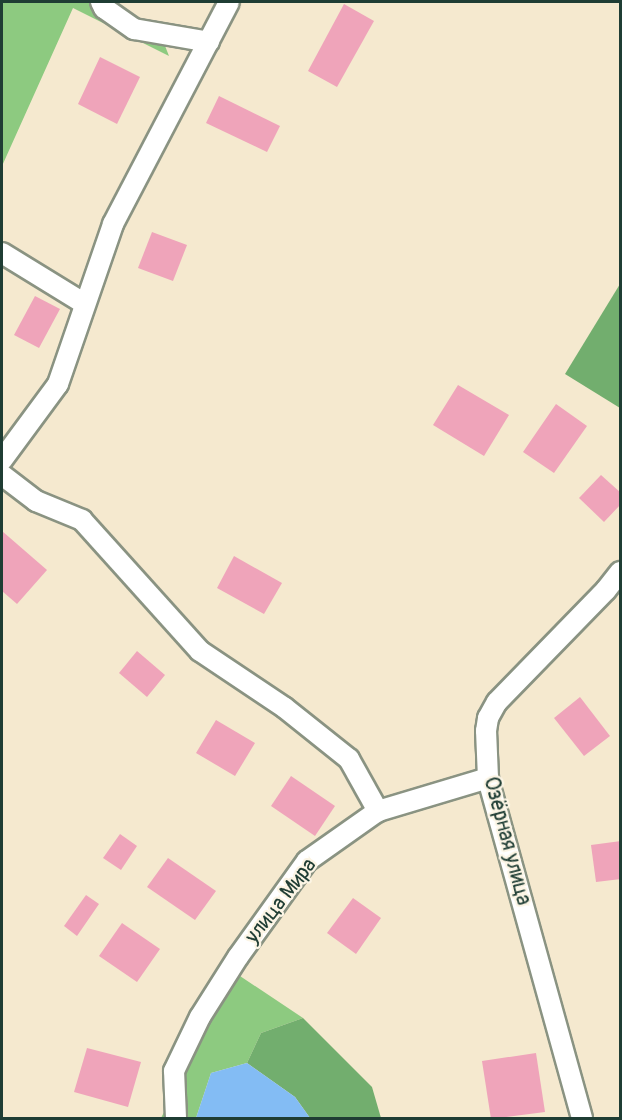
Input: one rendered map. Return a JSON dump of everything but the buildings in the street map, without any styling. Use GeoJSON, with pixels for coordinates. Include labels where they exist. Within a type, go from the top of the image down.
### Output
{"type":"FeatureCollection","features":[{"type":"Feature","properties":{"kind":"street"},"geometry":{"type":"LineString","coordinates":[[101,2],[104,8],[134,29],[209,42]]}},
{"type":"Feature","properties":{"kind":"street"},"geometry":{"type":"LineString","coordinates":[[2,460],[58,384],[112,224],[229,2]]}},
{"type":"Feature","properties":{"kind":"street"},"geometry":{"type":"LineString","coordinates":[[2,252],[85,304]]}},
{"type":"Feature","properties":{"kind":"street"},"geometry":{"type":"LineString","coordinates":[[2,475],[36,501],[82,520],[200,651],[285,708],[349,759],[378,811]]}},
{"type":"Feature","properties":{"kind":"street","name":"Озёрная улица"},"geometry":{"type":"LineString","coordinates":[[582,1119],[488,778],[486,731],[488,718],[497,702],[621,572]]}},
{"type":"Feature","properties":{"kind":"street","name":"улица Мира"},"geometry":{"type":"LineString","coordinates":[[176,1119],[174,1071],[200,1017],[238,957],[307,861],[378,811],[488,778]]}},
{"type":"Feature","properties":{"kind":"green space"},"geometry":{"type":"Polygon","coordinates":[[[2,2],[101,2],[160,33],[169,56],[73,8],[2,166],[2,2]]]}},
{"type":"Feature","properties":{"kind":"green space"},"geometry":{"type":"Polygon","coordinates":[[[620,284],[620,408],[565,374],[620,284]]]}},
{"type":"Feature","properties":{"kind":"green space"},"geometry":{"type":"Polygon","coordinates":[[[237,974],[303,1018],[261,1033],[247,1063],[211,1073],[196,1118],[161,1118],[205,1031],[237,974]]]}},
{"type":"Feature","properties":{"kind":"green space"},"geometry":{"type":"Polygon","coordinates":[[[303,1018],[372,1087],[381,1118],[310,1118],[295,1097],[247,1063],[261,1033],[303,1018]]]}},
{"type":"Feature","properties":{"kind":"water"},"geometry":{"type":"Polygon","coordinates":[[[247,1063],[295,1097],[310,1118],[196,1118],[211,1073],[247,1063]]]}}]}
